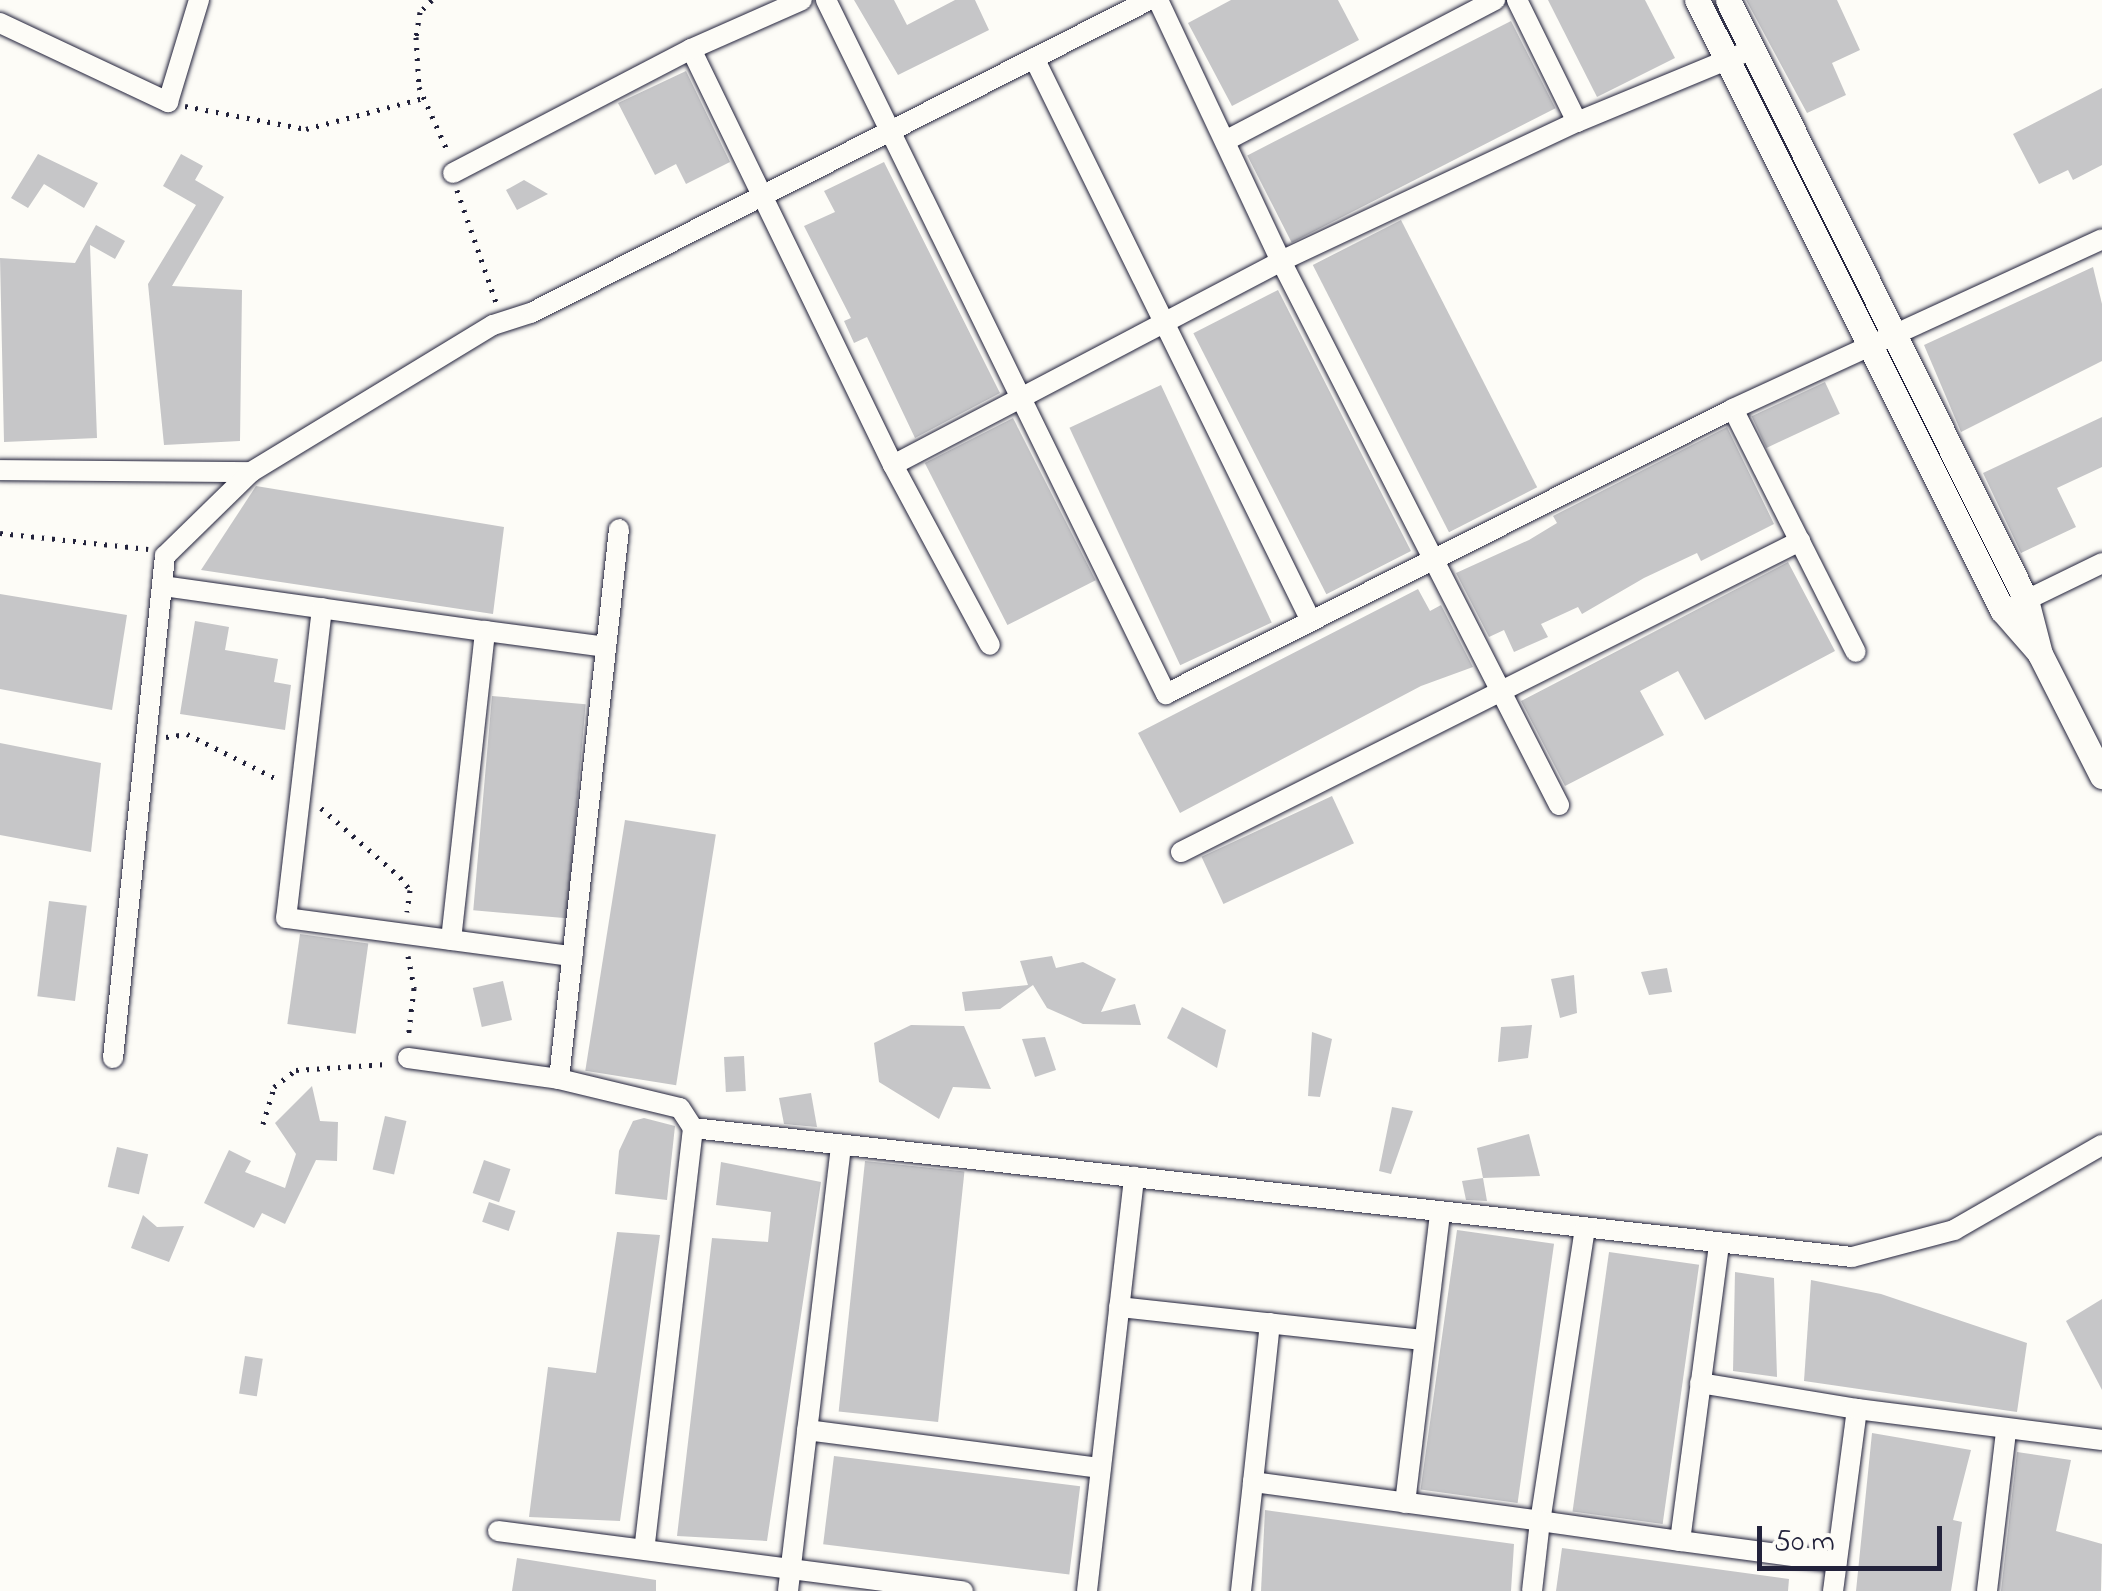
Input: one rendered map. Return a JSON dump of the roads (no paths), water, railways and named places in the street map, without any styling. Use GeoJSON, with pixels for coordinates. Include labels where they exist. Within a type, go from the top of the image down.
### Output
{"type":"FeatureCollection","features":[{"type":"Feature","properties":{"kind":"street"},"geometry":{"type":"LineString","coordinates":[[0,22],[168,102],[199,0]]}},
{"type":"Feature","properties":{"kind":"street"},"geometry":{"type":"LineString","coordinates":[[453,173],[691,48],[802,0]]}},
{"type":"Feature","properties":{"kind":"street"},"geometry":{"type":"LineString","coordinates":[[826,0],[1166,694],[1733,409],[2102,239]]}},
{"type":"Feature","properties":{"kind":"street"},"geometry":{"type":"LineString","coordinates":[[114,1058],[165,556],[251,472],[494,325],[531,313],[1149,0]]}},
{"type":"Feature","properties":{"kind":"street"},"geometry":{"type":"LineString","coordinates":[[1158,0],[1281,261],[1560,805]]}},
{"type":"Feature","properties":{"kind":"street"},"geometry":{"type":"LineString","coordinates":[[1225,141],[1495,0]]}},
{"type":"Feature","properties":{"kind":"street"},"geometry":{"type":"LineString","coordinates":[[1517,0],[1577,122]]}},
{"type":"Feature","properties":{"kind":"street"},"geometry":{"type":"LineString","coordinates":[[1697,0],[1870,347],[2015,605],[2102,776]]}},
{"type":"Feature","properties":{"kind":"street"},"geometry":{"type":"LineString","coordinates":[[1728,0],[1895,336],[2015,605]]}},
{"type":"Feature","properties":{"kind":"street"},"geometry":{"type":"LineString","coordinates":[[691,48],[893,465],[990,644]]}},
{"type":"Feature","properties":{"kind":"street"},"geometry":{"type":"LineString","coordinates":[[893,465],[1281,261],[1577,122],[1752,48]]}},
{"type":"Feature","properties":{"kind":"street"},"geometry":{"type":"LineString","coordinates":[[1034,58],[1311,621]]}},
{"type":"Feature","properties":{"kind":"street"},"geometry":{"type":"LineString","coordinates":[[1733,409],[1856,652]]}},
{"type":"Feature","properties":{"kind":"street"},"geometry":{"type":"LineString","coordinates":[[0,470],[251,472]]}},
{"type":"Feature","properties":{"kind":"street"},"geometry":{"type":"LineString","coordinates":[[559,1079],[619,529]]}},
{"type":"Feature","properties":{"kind":"street"},"geometry":{"type":"LineString","coordinates":[[1181,852],[1800,540]]}},
{"type":"Feature","properties":{"kind":"street"},"geometry":{"type":"LineString","coordinates":[[2015,605],[2102,563]]}},
{"type":"Feature","properties":{"kind":"street"},"geometry":{"type":"LineString","coordinates":[[162,586],[606,647]]}},
{"type":"Feature","properties":{"kind":"street"},"geometry":{"type":"LineString","coordinates":[[322,608],[286,918],[572,956]]}},
{"type":"Feature","properties":{"kind":"street"},"geometry":{"type":"LineString","coordinates":[[451,940],[485,630]]}},
{"type":"Feature","properties":{"kind":"street"},"geometry":{"type":"LineString","coordinates":[[408,1058],[559,1079],[680,1108],[693,1128],[644,1550]]}},
{"type":"Feature","properties":{"kind":"street"},"geometry":{"type":"LineString","coordinates":[[693,1128],[1852,1258],[1954,1230],[2102,1146]]}},
{"type":"Feature","properties":{"kind":"street"},"geometry":{"type":"LineString","coordinates":[[788,1591],[841,1146]]}},
{"type":"Feature","properties":{"kind":"street"},"geometry":{"type":"LineString","coordinates":[[1087,1591],[1134,1177]]}},
{"type":"Feature","properties":{"kind":"street"},"geometry":{"type":"LineString","coordinates":[[1405,1502],[1440,1212]]}},
{"type":"Feature","properties":{"kind":"street"},"geometry":{"type":"LineString","coordinates":[[1532,1591],[1585,1228]]}},
{"type":"Feature","properties":{"kind":"street"},"geometry":{"type":"LineString","coordinates":[[1680,1541],[1719,1242]]}},
{"type":"Feature","properties":{"kind":"street"},"geometry":{"type":"LineString","coordinates":[[1119,1307],[1424,1340]]}},
{"type":"Feature","properties":{"kind":"street"},"geometry":{"type":"LineString","coordinates":[[1241,1591],[1270,1323]]}},
{"type":"Feature","properties":{"kind":"street"},"geometry":{"type":"LineString","coordinates":[[1700,1383],[2006,1432],[2102,1440]]}},
{"type":"Feature","properties":{"kind":"street"},"geometry":{"type":"LineString","coordinates":[[1834,1591],[1857,1409]]}},
{"type":"Feature","properties":{"kind":"street"},"geometry":{"type":"LineString","coordinates":[[807,1430],[1101,1468]]}},
{"type":"Feature","properties":{"kind":"street"},"geometry":{"type":"LineString","coordinates":[[1987,1591],[2006,1432]]}},
{"type":"Feature","properties":{"kind":"street"},"geometry":{"type":"LineString","coordinates":[[1253,1482],[1838,1562]]}},
{"type":"Feature","properties":{"kind":"street"},"geometry":{"type":"LineString","coordinates":[[498,1531],[963,1591]]}}]}
